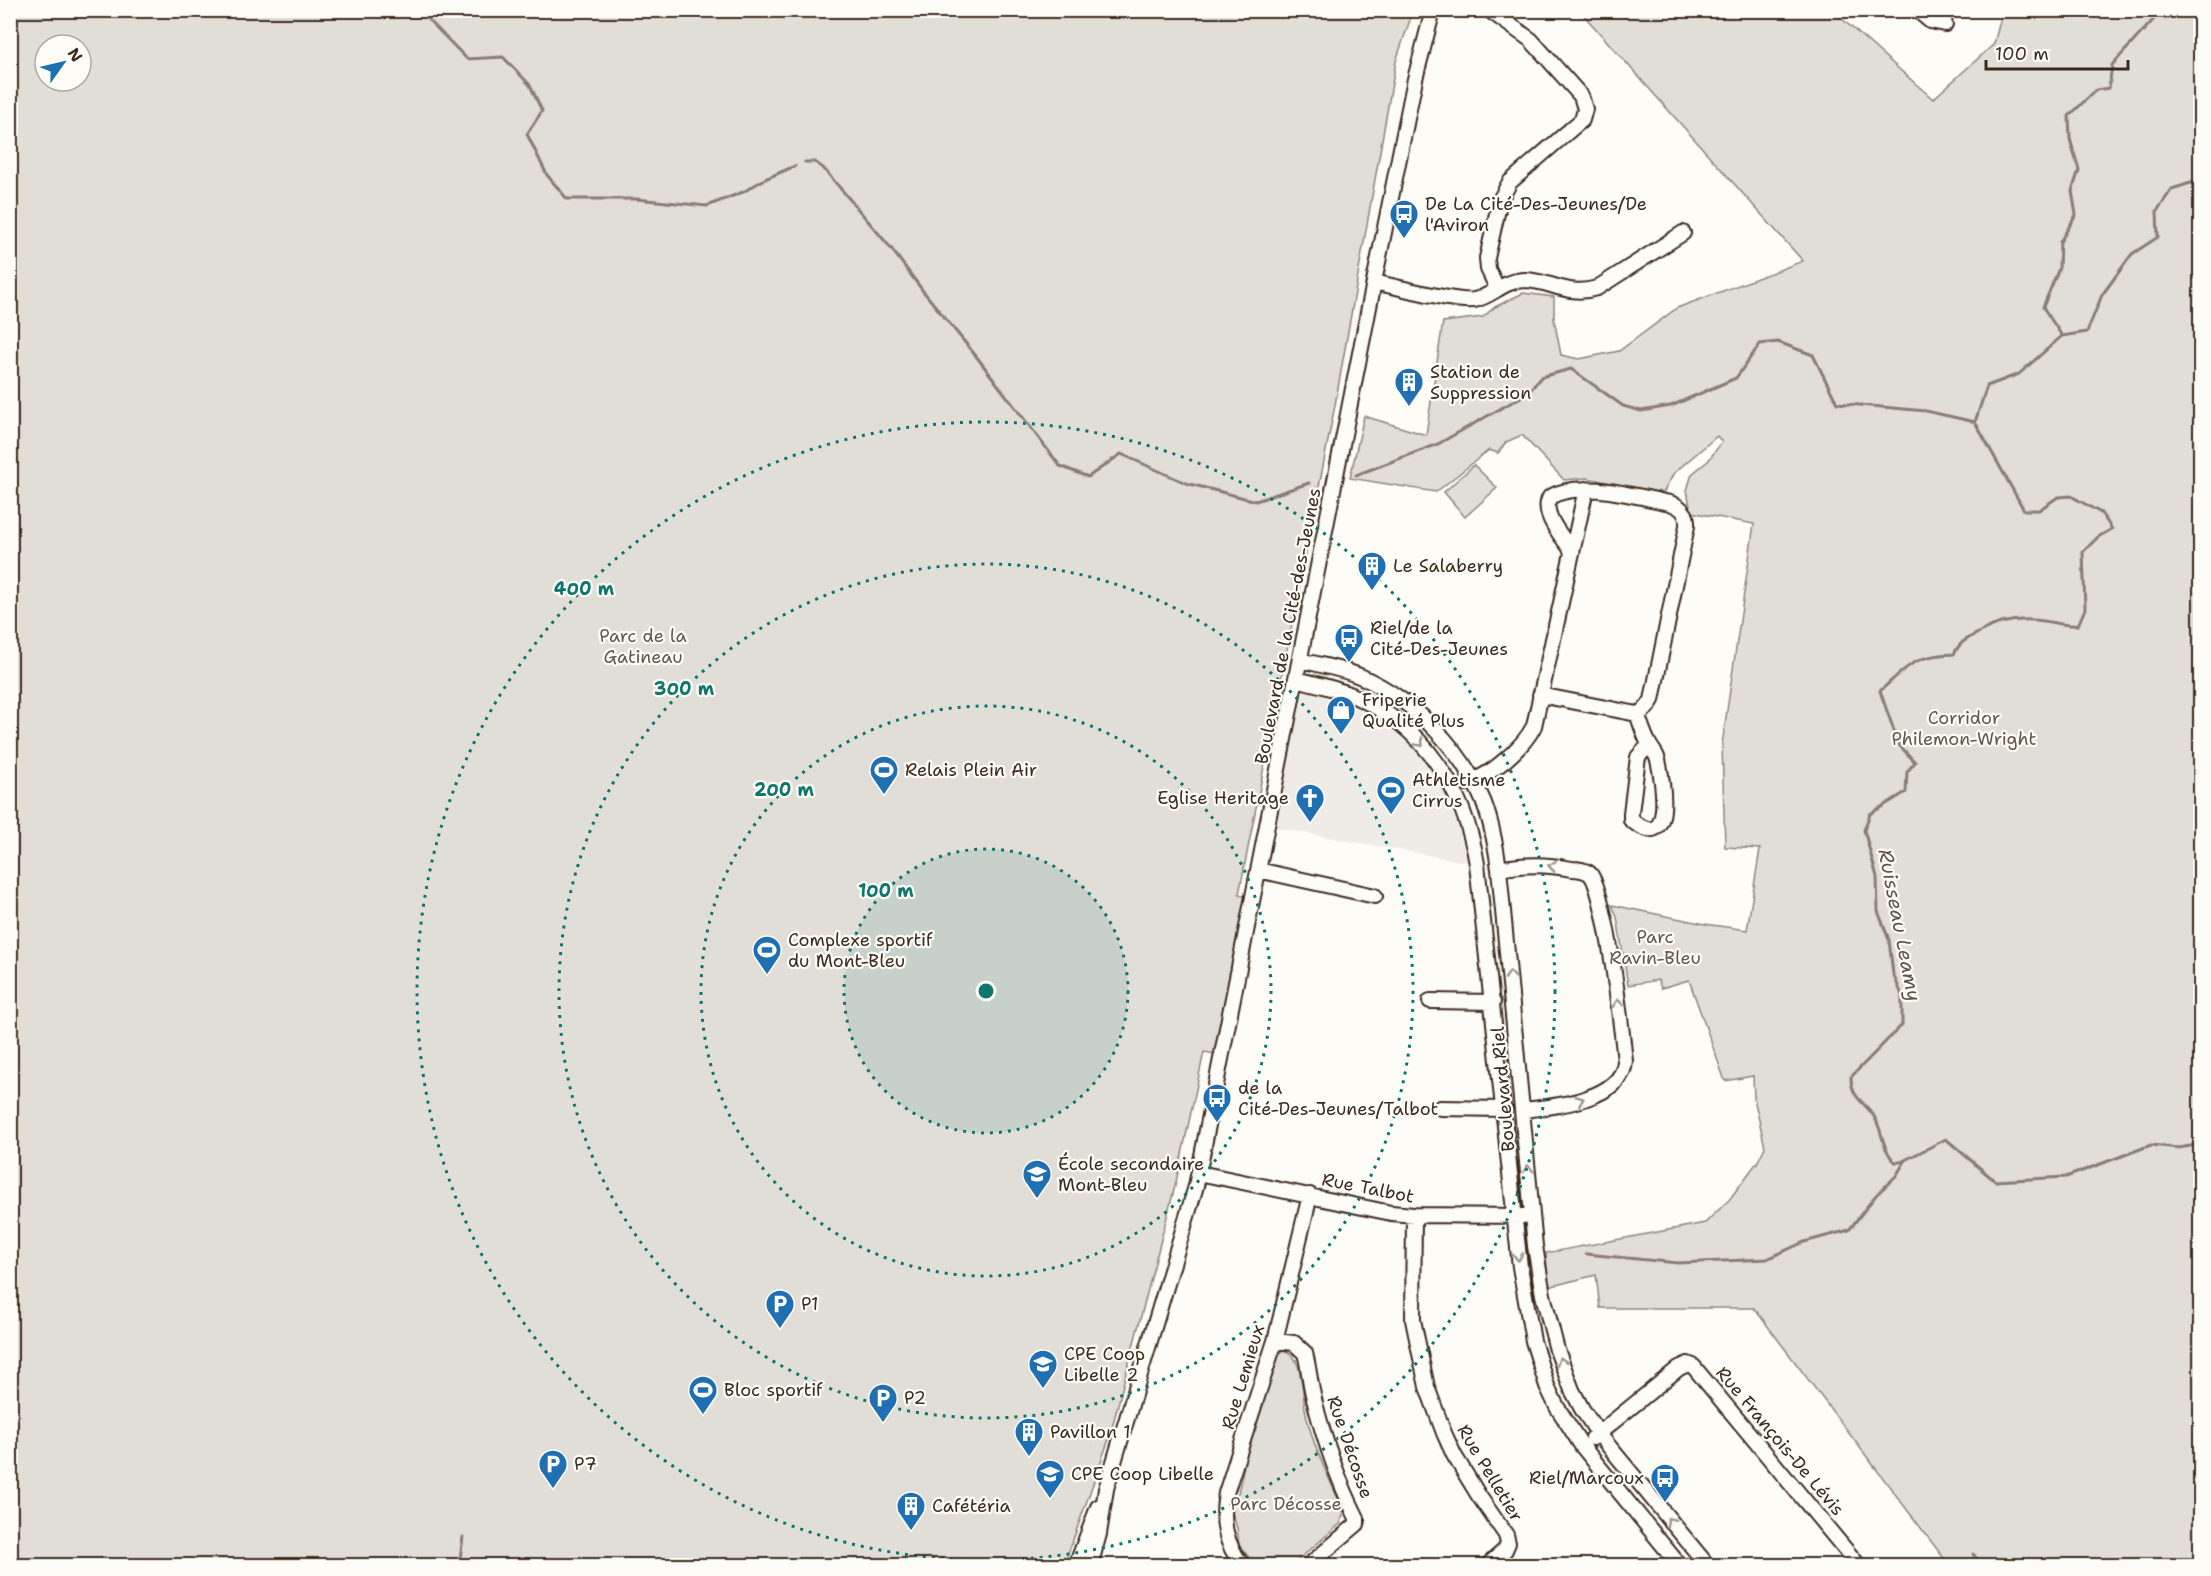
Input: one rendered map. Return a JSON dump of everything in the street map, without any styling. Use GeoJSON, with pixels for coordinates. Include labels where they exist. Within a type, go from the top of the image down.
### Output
{"type":"FeatureCollection","features":[{"type":"Feature","properties":{"kind":"street","name":"Boulevard de la Cité-des-Jeunes"},"geometry":{"type":"LineString","coordinates":[[1076,1566],[1090,1524],[1106,1489],[1189,1214],[1199,1173],[1374,282],[1415,79],[1433,10]]}},
{"type":"Feature","properties":{"kind":"street"},"geometry":{"type":"LineString","coordinates":[[1489,10],[1531,40],[1581,96],[1585,109],[1582,120],[1510,182],[1502,194],[1487,258],[1488,269],[1497,288]]}},
{"type":"Feature","properties":{"kind":"street"},"geometry":{"type":"LineString","coordinates":[[1917,10],[1930,21],[1945,24]]}},
{"type":"Feature","properties":{"kind":"street"},"geometry":{"type":"LineString","coordinates":[[1374,282],[1468,301],[1484,297],[1497,288],[1522,280],[1570,291],[1587,291],[1597,288],[1683,233]]}},
{"type":"Feature","properties":{"kind":"street"},"geometry":{"type":"LineString","coordinates":[[1454,788],[1473,781],[1522,745],[1534,726],[1586,489]]}},
{"type":"Feature","properties":{"kind":"street"},"geometry":{"type":"LineString","coordinates":[[1540,695],[1637,714],[1644,711],[1652,700],[1687,520],[1683,509],[1677,506],[1586,489],[1556,494],[1547,502],[1549,516],[1572,551]]}},
{"type":"Feature","properties":{"kind":"street","name":"Boulevard Riel"},"geometry":{"type":"LineString","coordinates":[[1301,660],[1348,671],[1382,687],[1401,700],[1437,731],[1473,781],[1491,824],[1499,869],[1532,1216],[1541,1284],[1557,1350],[1572,1390],[1598,1433],[1708,1566]]}},
{"type":"Feature","properties":{"kind":"street","name":"Boulevard Riel"},"geometry":{"type":"LineString","coordinates":[[1296,680],[1342,691],[1386,713],[1422,745],[1442,769],[1464,809],[1475,851],[1493,1002],[1514,1216],[1527,1315],[1539,1362],[1557,1407],[1582,1446],[1674,1563]]}},
{"type":"Feature","properties":{"kind":"street"},"geometry":{"type":"LineString","coordinates":[[1637,714],[1658,761],[1664,811],[1662,820],[1656,828],[1647,829],[1631,820],[1631,813],[1638,757],[1649,745]]}},
{"type":"Feature","properties":{"kind":"street"},"geometry":{"type":"LineString","coordinates":[[1499,869],[1535,864],[1548,865],[1584,870],[1593,877],[1597,886],[1615,977],[1625,1061],[1623,1071],[1614,1082],[1582,1100],[1564,1105],[1523,1110]]}},
{"type":"Feature","properties":{"kind":"street"},"geometry":{"type":"LineString","coordinates":[[1258,870],[1375,896]]}},
{"type":"Feature","properties":{"kind":"street"},"geometry":{"type":"LineString","coordinates":[[1430,1001],[1493,1002]]}},
{"type":"Feature","properties":{"kind":"street"},"geometry":{"type":"LineString","coordinates":[[1440,1108],[1503,1109]]}},
{"type":"Feature","properties":{"kind":"street","name":"Rue Talbot"},"geometry":{"type":"LineString","coordinates":[[1199,1173],[1391,1213],[1532,1216]]}},
{"type":"Feature","properties":{"kind":"street","name":"Rue Lemieux"},"geometry":{"type":"LineString","coordinates":[[1243,1566],[1228,1543],[1224,1503],[1275,1341],[1310,1195]]}},
{"type":"Feature","properties":{"kind":"street","name":"Rue Pelletier"},"geometry":{"type":"LineString","coordinates":[[1414,1215],[1413,1320],[1427,1387],[1444,1433],[1460,1465],[1506,1535],[1508,1543],[1505,1550],[1487,1566]]}},
{"type":"Feature","properties":{"kind":"street","name":"Rue Décosse"},"geometry":{"type":"LineString","coordinates":[[1275,1341],[1294,1343],[1305,1353],[1313,1396],[1327,1447],[1336,1473],[1357,1518],[1357,1524],[1308,1566]]}},
{"type":"Feature","properties":{"kind":"street","name":"Rue François-De Lévis"},"geometry":{"type":"LineString","coordinates":[[1582,1446],[1679,1368],[1688,1364],[1693,1366],[1859,1566]]}},
{"type":"Feature","properties":{"kind":"street","name":"Boulevard de la Cité-des-Jeunes"},"geometry":{"type":"LineString","coordinates":[[1090,1566],[1099,1534],[1106,1489]]}},
{"type":"Feature","properties":{"kind":"street"},"geometry":{"type":"LineString","coordinates":[[1674,1563],[1690,1544]]}},
{"type":"Feature","properties":{"kind":"shaded area"},"geometry":{"type":"Polygon","coordinates":[[[1296,679],[1386,713],[1454,788],[1472,863],[1266,826],[1296,679]]]}},
{"type":"Feature","properties":{"kind":"green space","name":"Parc de la Gatineau"},"geometry":{"type":"Polygon","coordinates":[[[11,11],[1413,11],[1396,61],[1335,405],[1239,894],[1252,899],[1221,1055],[1204,1052],[1176,1182],[1109,1439],[1064,1565],[11,1566],[11,11]]]}},
{"type":"Feature","properties":{"kind":"green space","name":"Corridor Philemon-Wright"},"geometry":{"type":"Polygon","coordinates":[[[1580,11],[1833,11],[1933,99],[1994,44],[2001,17],[1998,11],[2200,11],[2200,1565],[1949,1565],[1754,1308],[1600,1308],[1596,1275],[1548,1287],[1546,1253],[1705,1223],[1729,1200],[1758,1161],[1765,1147],[1754,1098],[1753,1076],[1725,1081],[1689,980],[1661,988],[1658,980],[1628,985],[1617,917],[1612,905],[1747,930],[1760,849],[1725,847],[1722,745],[1754,524],[1691,512],[1687,490],[1692,474],[1708,461],[1722,442],[1717,436],[1674,473],[1663,493],[1587,478],[1564,480],[1522,435],[1506,442],[1498,453],[1489,450],[1436,492],[1350,478],[1364,416],[1426,435],[1443,322],[1483,317],[1495,307],[1523,293],[1554,297],[1554,319],[1561,355],[1579,359],[1619,351],[1677,308],[1803,261],[1580,11]]]}},
{"type":"Feature","properties":{"kind":"green space"},"geometry":{"type":"Polygon","coordinates":[[[1474,465],[1497,488],[1465,517],[1444,492],[1474,465]]]}},
{"type":"Feature","properties":{"kind":"green space","name":"Parc Décosse"},"geometry":{"type":"Polygon","coordinates":[[[1284,1350],[1295,1359],[1298,1367],[1312,1435],[1344,1513],[1340,1524],[1292,1565],[1255,1565],[1239,1545],[1237,1528],[1230,1506],[1238,1493],[1248,1447],[1278,1355],[1284,1350]]]}},
{"type":"Feature","properties":{"kind":"waterway"},"geometry":{"type":"LineString","coordinates":[[419,10],[467,59],[503,57],[530,85],[542,111],[527,134],[547,175],[567,199],[636,199],[707,206],[743,192],[795,166]]}},
{"type":"Feature","properties":{"kind":"waterway","name":"Ruisseau Leamy"},"geometry":{"type":"LineString","coordinates":[[2152,10],[2155,18],[2112,65],[2109,88],[2096,90],[2069,116],[2070,139],[2079,170],[2072,191],[2076,215],[2060,242],[2059,268],[2043,307],[2062,336],[2019,374],[1987,386],[1975,422],[2024,510],[2039,510],[2058,497],[2071,496],[2101,513],[2112,529],[2098,537],[2083,552],[2085,609],[2078,625],[2031,620],[1995,625],[1964,641],[1954,654],[1930,657],[1913,664],[1880,691],[1899,745],[1915,762],[1907,772],[1906,792],[1870,814],[1864,830],[1877,877],[1878,911],[1889,940],[1893,974],[1902,995],[1902,1025],[1851,1077],[1853,1090],[1875,1118],[1885,1146],[1895,1162],[1901,1162],[1946,1139],[1995,1181],[2066,1177],[2151,1145],[2179,1148],[2196,1145],[2200,1141]]}},
{"type":"Feature","properties":{"kind":"waterway"},"geometry":{"type":"LineString","coordinates":[[805,162],[815,162],[824,169],[890,247],[1060,466],[1088,477],[1121,454],[1186,483],[1256,501],[1309,483]]}},
{"type":"Feature","properties":{"kind":"waterway"},"geometry":{"type":"LineString","coordinates":[[2062,336],[2087,332],[2102,295],[2132,254],[2158,237],[2157,211],[2172,189],[2200,180]]}},
{"type":"Feature","properties":{"kind":"waterway"},"geometry":{"type":"LineString","coordinates":[[1356,475],[1438,444],[1528,393],[1541,377],[1571,369],[1623,406],[1641,411],[1671,406],[1736,378],[1760,344],[1778,342],[1813,355],[1837,403],[1926,411],[1975,422]]}},
{"type":"Feature","properties":{"kind":"waterway"},"geometry":{"type":"LineString","coordinates":[[1586,1254],[1678,1263],[1767,1259],[1804,1242],[1849,1230],[1876,1195],[1896,1176],[1905,1161]]}},
{"type":"Feature","properties":{"kind":"waterway"},"geometry":{"type":"LineString","coordinates":[[459,1566],[463,1537]]}},
{"type":"Feature","properties":{"kind":"waterway"},"geometry":{"type":"LineString","coordinates":[[1973,1554],[1982,1566]]}},
{"type":"Feature","properties":{"kind":"place","name":"De La Cité-Des-Jeunes/De l'Aviron"},"geometry":{"type":"Point","coordinates":[1404,240]}},
{"type":"Feature","properties":{"kind":"place","name":"Station de Suppression"},"geometry":{"type":"Point","coordinates":[1409,408]}},
{"type":"Feature","properties":{"kind":"place","name":"Le Salaberry"},"geometry":{"type":"Point","coordinates":[1372,592]}},
{"type":"Feature","properties":{"kind":"place","name":"Riel/de la Cité-Des-Jeunes"},"geometry":{"type":"Point","coordinates":[1349,664]}},
{"type":"Feature","properties":{"kind":"place","name":"Friperie Qualité Plus"},"geometry":{"type":"Point","coordinates":[1341,736]}},
{"type":"Feature","properties":{"kind":"place","name":"Relais Plein Air"},"geometry":{"type":"Point","coordinates":[884,796]}},
{"type":"Feature","properties":{"kind":"place","name":"Athletisme Cirrus"},"geometry":{"type":"Point","coordinates":[1391,816]}},
{"type":"Feature","properties":{"kind":"place","name":"Eglise Heritage"},"geometry":{"type":"Point","coordinates":[1310,824]}},
{"type":"Feature","properties":{"kind":"place","name":"Complexe sportif du Mont-Bleu"},"geometry":{"type":"Point","coordinates":[767,976]}},
{"type":"Feature","properties":{"kind":"place","name":"de la Cité-Des-Jeunes/Talbot"},"geometry":{"type":"Point","coordinates":[1217,1124]}},
{"type":"Feature","properties":{"kind":"place","name":"École secondaire Mont-Bleu"},"geometry":{"type":"Point","coordinates":[1037,1200]}},
{"type":"Feature","properties":{"kind":"place","name":"P1"},"geometry":{"type":"Point","coordinates":[780,1330]}},
{"type":"Feature","properties":{"kind":"place","name":"CPE Coop Libelle 2"},"geometry":{"type":"Point","coordinates":[1043,1390]}},
{"type":"Feature","properties":{"kind":"place","name":"Bloc sportif"},"geometry":{"type":"Point","coordinates":[703,1416]}},
{"type":"Feature","properties":{"kind":"place","name":"P2"},"geometry":{"type":"Point","coordinates":[883,1424]}},
{"type":"Feature","properties":{"kind":"place","name":"Pavillon 1"},"geometry":{"type":"Point","coordinates":[1029,1458]}},
{"type":"Feature","properties":{"kind":"place","name":"P7"},"geometry":{"type":"Point","coordinates":[553,1490]}},
{"type":"Feature","properties":{"kind":"place","name":"CPE Coop Libelle"},"geometry":{"type":"Point","coordinates":[1050,1500]}},
{"type":"Feature","properties":{"kind":"place","name":"Riel/Marcoux"},"geometry":{"type":"Point","coordinates":[1665,1504]}},
{"type":"Feature","properties":{"kind":"place","name":"Cafétéria"},"geometry":{"type":"Point","coordinates":[911,1532]}},
{"type":"Feature","properties":{"kind":"park label","name":"Parc Ravin-Bleu"},"geometry":{"type":"Point","coordinates":[1655,947]}}]}
